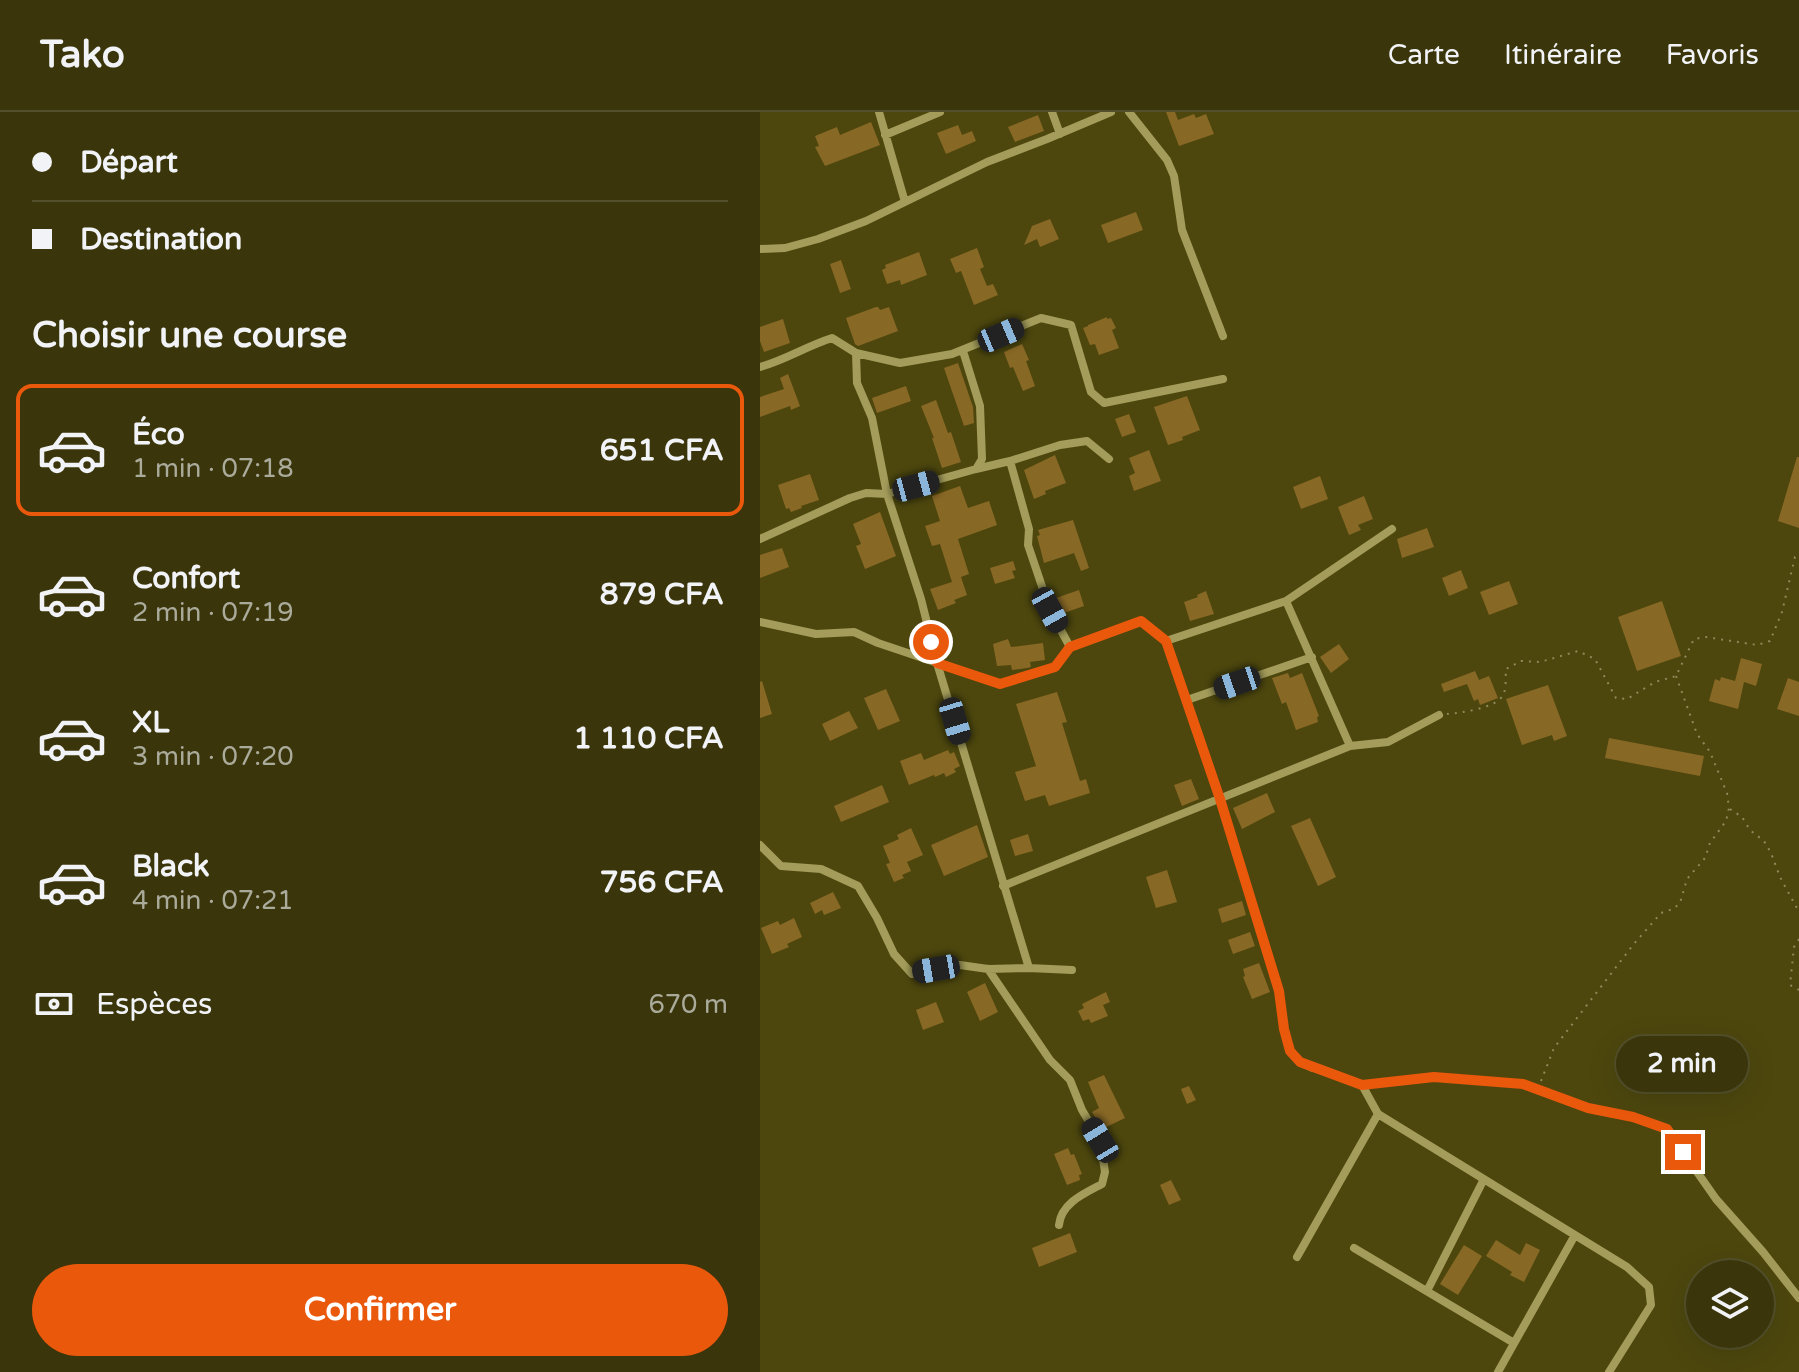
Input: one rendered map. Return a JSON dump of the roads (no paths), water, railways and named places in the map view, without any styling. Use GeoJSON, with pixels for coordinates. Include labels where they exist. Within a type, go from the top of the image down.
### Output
{"type":"FeatureCollection","features":[{"type":"Feature","properties":{"kind":"street"},"geometry":{"type":"LineString","coordinates":[[879,112],[905,202]]}},
{"type":"Feature","properties":{"kind":"street"},"geometry":{"type":"LineString","coordinates":[[885,135],[940,112]]}},
{"type":"Feature","properties":{"kind":"street"},"geometry":{"type":"LineString","coordinates":[[1052,112],[1060,134]]}},
{"type":"Feature","properties":{"kind":"street"},"geometry":{"type":"LineString","coordinates":[[760,249],[785,248],[866,221],[987,162],[1111,112]]}},
{"type":"Feature","properties":{"kind":"street"},"geometry":{"type":"LineString","coordinates":[[1129,112],[1167,160],[1174,176],[1182,230],[1223,336]]}},
{"type":"Feature","properties":{"kind":"street"},"geometry":{"type":"LineString","coordinates":[[760,367],[780,362],[812,344],[832,338],[856,353],[900,363],[952,354],[1041,318],[1071,325],[1091,392],[1104,403],[1223,379]]}},
{"type":"Feature","properties":{"kind":"street"},"geometry":{"type":"LineString","coordinates":[[963,351],[980,406],[982,459],[976,469]]}},
{"type":"Feature","properties":{"kind":"street"},"geometry":{"type":"LineString","coordinates":[[856,353],[857,383],[872,418],[887,494],[921,599],[937,663],[1029,968]]}},
{"type":"Feature","properties":{"kind":"street"},"geometry":{"type":"LineString","coordinates":[[760,539],[850,498],[866,493],[887,494],[1060,445],[1087,441],[1109,459]]}},
{"type":"Feature","properties":{"kind":"street"},"geometry":{"type":"LineString","coordinates":[[1010,461],[1029,529],[1028,545],[1050,610],[1070,647]]}},
{"type":"Feature","properties":{"kind":"street"},"geometry":{"type":"LineString","coordinates":[[1166,641],[1286,601],[1392,529]]}},
{"type":"Feature","properties":{"kind":"street"},"geometry":{"type":"LineString","coordinates":[[1286,601],[1350,746]]}},
{"type":"Feature","properties":{"kind":"street"},"geometry":{"type":"LineString","coordinates":[[760,622],[816,634],[854,632],[1000,684],[1055,667],[1070,647],[1141,621],[1166,641],[1220,799],[1279,991],[1290,1051],[1300,1062],[1362,1085],[1434,1077],[1523,1084],[1588,1108],[1633,1117],[1667,1129],[1716,1199],[1799,1298]]}},
{"type":"Feature","properties":{"kind":"street"},"geometry":{"type":"LineString","coordinates":[[1187,700],[1312,657]]}},
{"type":"Feature","properties":{"kind":"street"},"geometry":{"type":"LineString","coordinates":[[1003,886],[1350,746],[1388,742],[1439,715]]}},
{"type":"Feature","properties":{"kind":"street"},"geometry":{"type":"LineString","coordinates":[[760,845],[781,866],[821,869],[858,886],[894,954],[912,974],[960,965],[988,969],[1072,970]]}},
{"type":"Feature","properties":{"kind":"street"},"geometry":{"type":"LineString","coordinates":[[988,969],[1050,1060],[1070,1080],[1082,1110],[1100,1140],[1105,1172],[1102,1184],[1074,1199],[1059,1218],[1059,1225]]}},
{"type":"Feature","properties":{"kind":"street"},"geometry":{"type":"LineString","coordinates":[[1362,1085],[1378,1114],[1627,1267],[1649,1287],[1651,1305],[1609,1372]]}},
{"type":"Feature","properties":{"kind":"street"},"geometry":{"type":"LineString","coordinates":[[1297,1257],[1378,1114]]}},
{"type":"Feature","properties":{"kind":"street"},"geometry":{"type":"LineString","coordinates":[[1427,1291],[1484,1179]]}},
{"type":"Feature","properties":{"kind":"street"},"geometry":{"type":"LineString","coordinates":[[1498,1372],[1575,1235]]}},
{"type":"Feature","properties":{"kind":"street"},"geometry":{"type":"LineString","coordinates":[[1354,1248],[1514,1343]]}}]}
